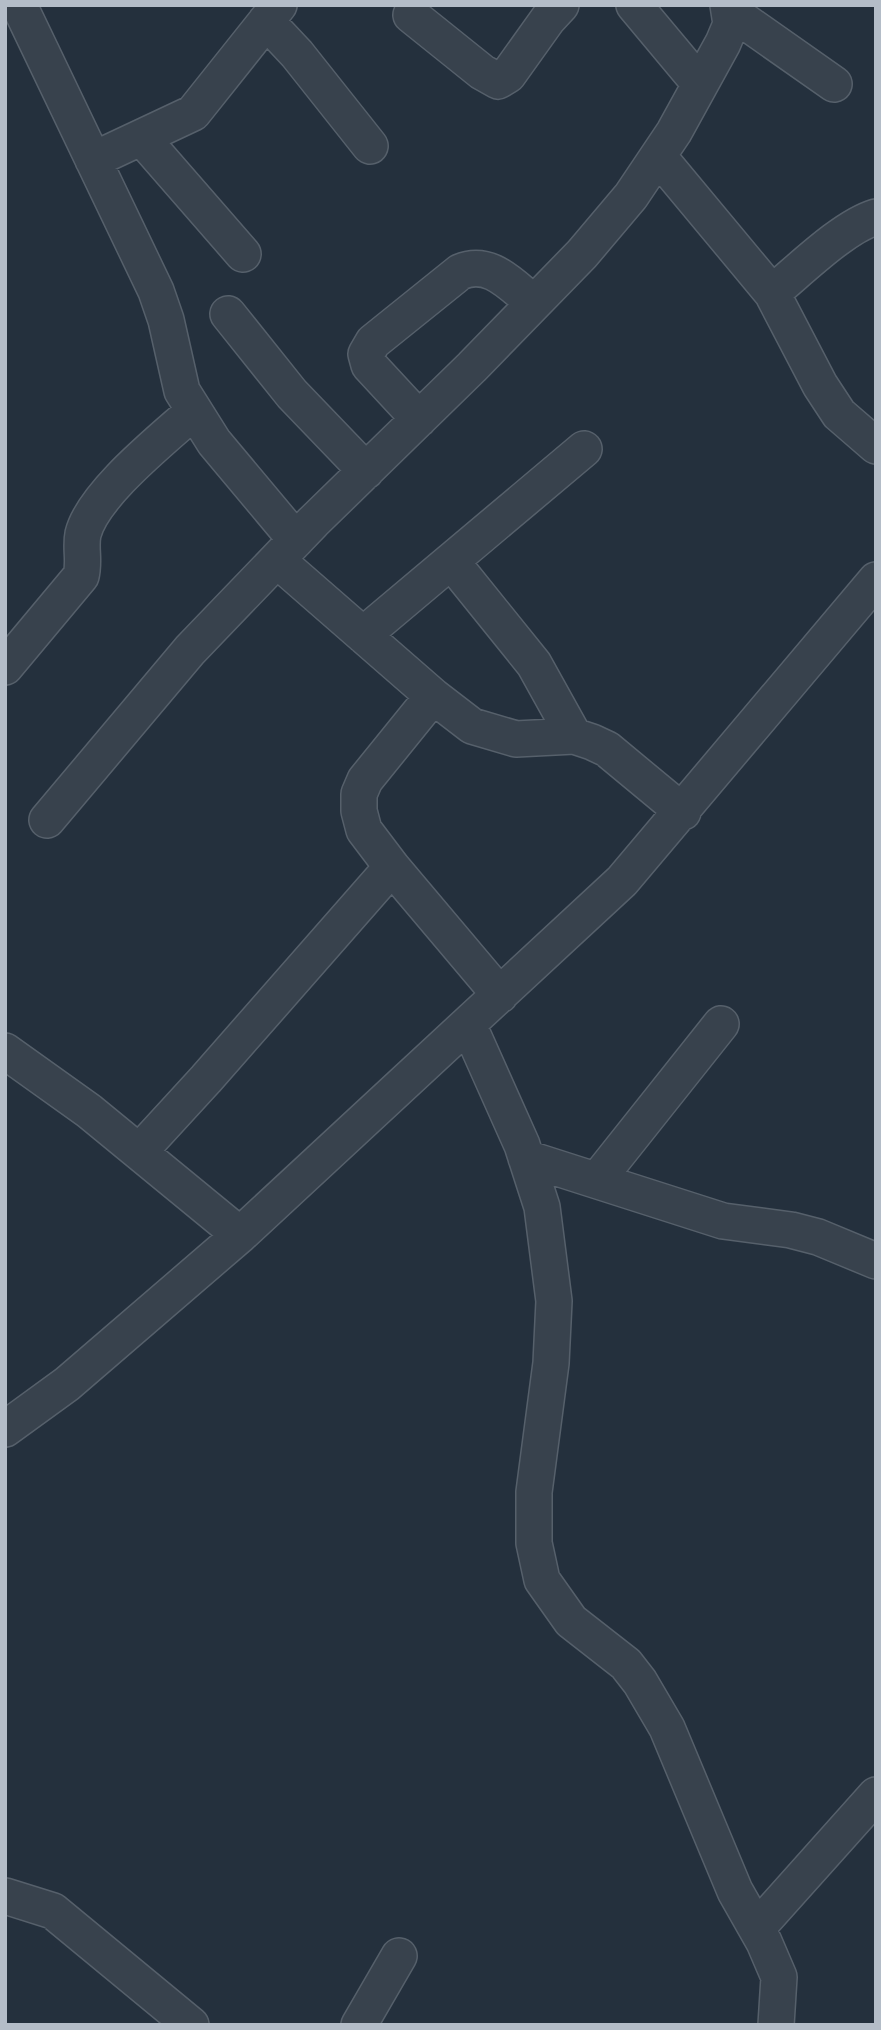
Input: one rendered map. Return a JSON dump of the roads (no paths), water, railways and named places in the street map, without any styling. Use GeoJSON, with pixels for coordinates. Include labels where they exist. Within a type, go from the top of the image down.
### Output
{"type":"FeatureCollection","features":[{"type":"Feature","properties":{"kind":"street"},"geometry":{"type":"LineString","coordinates":[[411,15],[482,72],[498,81],[508,75],[561,5]]}},
{"type":"Feature","properties":{"kind":"street"},"geometry":{"type":"LineString","coordinates":[[634,5],[700,84]]}},
{"type":"Feature","properties":{"kind":"street"},"geometry":{"type":"LineString","coordinates":[[47,820],[190,650],[582,254],[623,206],[674,132],[700,84],[731,24],[729,8]]}},
{"type":"Feature","properties":{"kind":"street"},"geometry":{"type":"LineString","coordinates":[[729,8],[834,84]]}},
{"type":"Feature","properties":{"kind":"street"},"geometry":{"type":"LineString","coordinates":[[93,160],[193,113],[273,13],[370,146]]}},
{"type":"Feature","properties":{"kind":"street"},"geometry":{"type":"LineString","coordinates":[[16,19],[93,160],[156,292],[166,320],[182,391],[287,550],[363,635],[472,726],[516,738],[574,736],[607,749],[683,812]]}},
{"type":"Feature","properties":{"kind":"street"},"geometry":{"type":"LineString","coordinates":[[142,138],[243,254]]}},
{"type":"Feature","properties":{"kind":"street"},"geometry":{"type":"LineString","coordinates":[[658,156],[772,293],[820,385],[839,414],[876,446]]}},
{"type":"Feature","properties":{"kind":"street"},"geometry":{"type":"LineString","coordinates":[[772,293],[831,244],[866,220],[876,217]]}},
{"type":"Feature","properties":{"kind":"street"},"geometry":{"type":"LineString","coordinates":[[419,419],[369,365],[366,354],[373,342],[460,272],[474,266],[489,269],[534,303]]}},
{"type":"Feature","properties":{"kind":"street"},"geometry":{"type":"LineString","coordinates":[[228,314],[292,394],[366,471]]}},
{"type":"Feature","properties":{"kind":"street"},"geometry":{"type":"LineString","coordinates":[[5,667],[81,576],[85,563],[82,547],[84,531],[99,504],[120,480],[194,411]]}},
{"type":"Feature","properties":{"kind":"street"},"geometry":{"type":"LineString","coordinates":[[363,635],[584,449]]}},
{"type":"Feature","properties":{"kind":"street"},"geometry":{"type":"LineString","coordinates":[[451,561],[534,664],[574,736]]}},
{"type":"Feature","properties":{"kind":"street"},"geometry":{"type":"LineString","coordinates":[[5,1429],[67,1384],[240,1235],[622,881],[683,812],[876,580]]}},
{"type":"Feature","properties":{"kind":"street"},"geometry":{"type":"LineString","coordinates":[[433,696],[365,780],[359,794],[359,811],[364,830],[392,867],[500,995]]}},
{"type":"Feature","properties":{"kind":"street"},"geometry":{"type":"LineString","coordinates":[[139,1152],[392,867]]}},
{"type":"Feature","properties":{"kind":"street"},"geometry":{"type":"LineString","coordinates":[[468,1024],[526,1158],[542,1207],[554,1301],[551,1363],[534,1492],[534,1543],[542,1580],[571,1621],[626,1664],[667,1728],[735,1891],[757,1928],[779,1977],[776,2025]]}},
{"type":"Feature","properties":{"kind":"street"},"geometry":{"type":"LineString","coordinates":[[597,1180],[721,1024]]}},
{"type":"Feature","properties":{"kind":"street"},"geometry":{"type":"LineString","coordinates":[[5,1051],[89,1111],[240,1235]]}},
{"type":"Feature","properties":{"kind":"street"},"geometry":{"type":"LineString","coordinates":[[526,1158],[723,1221],[791,1230],[818,1237],[876,1261]]}},
{"type":"Feature","properties":{"kind":"street"},"geometry":{"type":"LineString","coordinates":[[757,1928],[876,1795]]}},
{"type":"Feature","properties":{"kind":"street"},"geometry":{"type":"LineString","coordinates":[[5,1896],[54,1911],[76,1927],[179,2021]]}},
{"type":"Feature","properties":{"kind":"street"},"geometry":{"type":"LineString","coordinates":[[359,2025],[399,1956]]}}]}
